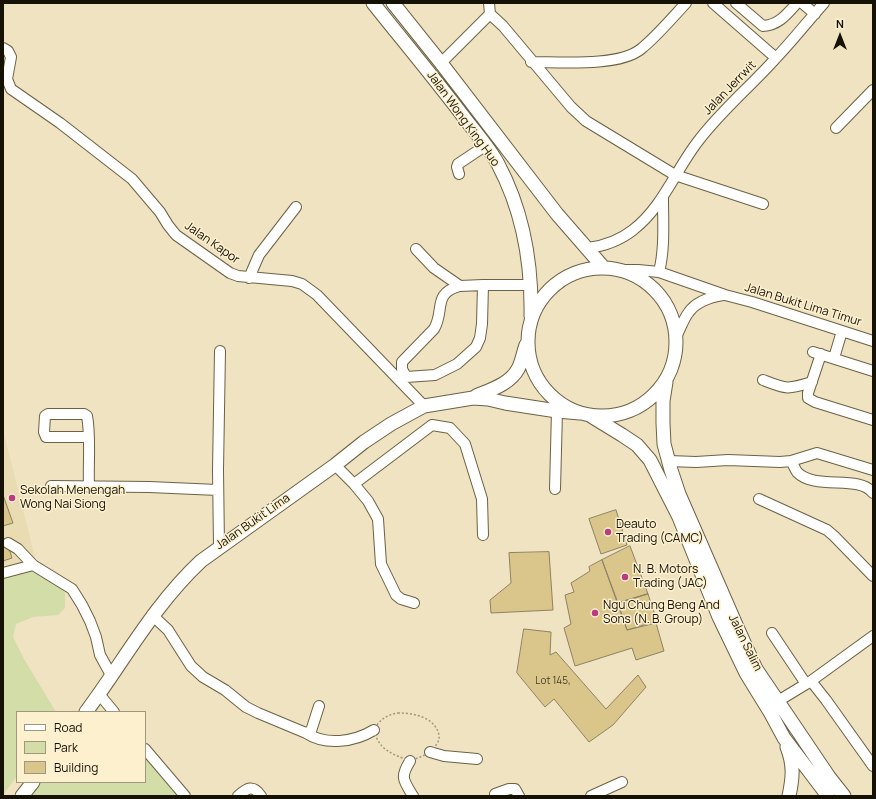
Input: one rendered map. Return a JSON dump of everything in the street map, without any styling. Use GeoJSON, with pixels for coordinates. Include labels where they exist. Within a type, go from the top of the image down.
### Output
{"type":"FeatureCollection","features":[{"type":"Feature","properties":{"kind":"main road","name":"Jalan Wong King Huo"},"geometry":{"type":"LineString","coordinates":[[373,3],[443,89],[498,163],[517,212],[525,238],[531,285],[531,320]]}},
{"type":"Feature","properties":{"kind":"main road","name":"Jalan Wong King Huo"},"geometry":{"type":"LineString","coordinates":[[393,3],[557,214],[604,268]]}},
{"type":"Feature","properties":{"kind":"main road"},"geometry":{"type":"LineString","coordinates":[[604,268],[623,270],[639,277],[654,288],[668,307],[673,317],[677,334],[677,350],[673,366],[666,381],[652,398],[633,410],[612,416],[585,414],[505,403],[488,399],[472,398],[496,388],[508,380],[518,370],[528,339],[531,320],[541,299],[558,282],[580,271],[604,268]]}},
{"type":"Feature","properties":{"kind":"main road","name":"Jalan Salim"},"geometry":{"type":"LineString","coordinates":[[528,339],[530,359],[536,377],[548,393],[563,405],[585,414],[637,445],[650,460],[679,517],[719,617],[746,673],[784,738],[828,796]]}},
{"type":"Feature","properties":{"kind":"main road","name":"Jalan Salim"},"geometry":{"type":"LineString","coordinates":[[666,381],[663,401],[664,444],[679,494],[756,669],[829,777],[844,796]]}},
{"type":"Feature","properties":{"kind":"main road","name":"Jalan Bukit Lima"},"geometry":{"type":"LineString","coordinates":[[87,711],[152,615],[184,576],[200,561],[219,546],[335,465],[369,438],[391,424],[424,406],[472,398]]}},
{"type":"Feature","properties":{"kind":"main road"},"geometry":{"type":"LineString","coordinates":[[784,738],[793,769],[789,796]]}},
{"type":"Feature","properties":{"kind":"main road"},"geometry":{"type":"LineString","coordinates":[[22,796],[32,783]]}},
{"type":"Feature","properties":{"kind":"street"},"geometry":{"type":"LineString","coordinates":[[489,3],[490,14],[503,26],[571,107],[586,121],[675,175],[763,204]]}},
{"type":"Feature","properties":{"kind":"street"},"geometry":{"type":"LineString","coordinates":[[532,62],[605,61],[624,58],[640,50],[686,3]]}},
{"type":"Feature","properties":{"kind":"street"},"geometry":{"type":"LineString","coordinates":[[713,3],[776,58]]}},
{"type":"Feature","properties":{"kind":"street"},"geometry":{"type":"LineString","coordinates":[[738,4],[760,24],[763,26],[770,26],[780,21],[797,3]]}},
{"type":"Feature","properties":{"kind":"street"},"geometry":{"type":"LineString","coordinates":[[802,3],[815,14]]}},
{"type":"Feature","properties":{"kind":"street","name":"Jalan Jerrwit"},"geometry":{"type":"LineString","coordinates":[[663,198],[675,175],[698,140],[776,58],[824,3]]}},
{"type":"Feature","properties":{"kind":"street"},"geometry":{"type":"LineString","coordinates":[[441,63],[490,14]]}},
{"type":"Feature","properties":{"kind":"street","name":"Jalan Kapor"},"geometry":{"type":"LineString","coordinates":[[3,48],[8,51],[11,57],[7,79],[11,89],[60,123],[132,179],[160,212],[176,235],[230,273],[249,278],[292,281],[302,284],[317,295],[403,379],[424,406]]}},
{"type":"Feature","properties":{"kind":"street"},"geometry":{"type":"LineString","coordinates":[[836,128],[873,90]]}},
{"type":"Feature","properties":{"kind":"street"},"geometry":{"type":"LineString","coordinates":[[460,174],[457,167],[458,164],[485,146]]}},
{"type":"Feature","properties":{"kind":"street"},"geometry":{"type":"LineString","coordinates":[[588,248],[602,246],[618,240],[643,221],[663,198]]}},
{"type":"Feature","properties":{"kind":"street"},"geometry":{"type":"LineString","coordinates":[[659,272],[663,246],[663,198]]}},
{"type":"Feature","properties":{"kind":"street"},"geometry":{"type":"LineString","coordinates":[[249,278],[259,255],[296,207]]}},
{"type":"Feature","properties":{"kind":"street"},"geometry":{"type":"LineString","coordinates":[[416,249],[434,268],[460,286]]}},
{"type":"Feature","properties":{"kind":"street","name":"Jalan Bukit Lima Timur"},"geometry":{"type":"LineString","coordinates":[[623,270],[659,272],[725,295],[752,302],[873,341]]}},
{"type":"Feature","properties":{"kind":"street"},"geometry":{"type":"LineString","coordinates":[[483,285],[482,324],[480,338],[476,347],[457,364],[435,376],[403,379],[402,362],[437,325],[442,296],[452,288],[460,286],[483,285],[531,285]]}},
{"type":"Feature","properties":{"kind":"street","name":"Jalan Bukit Lima Timur"},"geometry":{"type":"LineString","coordinates":[[677,334],[689,311],[713,296],[725,295]]}},
{"type":"Feature","properties":{"kind":"street"},"geometry":{"type":"LineString","coordinates":[[834,358],[842,331]]}},
{"type":"Feature","properties":{"kind":"street"},"geometry":{"type":"LineString","coordinates":[[219,546],[218,490],[220,351]]}},
{"type":"Feature","properties":{"kind":"street"},"geometry":{"type":"LineString","coordinates":[[873,371],[817,353],[812,382],[807,396],[812,401],[873,420]]}},
{"type":"Feature","properties":{"kind":"street"},"geometry":{"type":"LineString","coordinates":[[763,380],[784,388],[792,388],[812,382]]}},
{"type":"Feature","properties":{"kind":"street"},"geometry":{"type":"LineString","coordinates":[[555,489],[557,411]]}},
{"type":"Feature","properties":{"kind":"street"},"geometry":{"type":"LineString","coordinates":[[88,437],[46,436],[44,432],[45,416],[48,414],[84,414],[88,416],[89,486]]}},
{"type":"Feature","properties":{"kind":"street"},"geometry":{"type":"LineString","coordinates":[[354,484],[432,425],[450,428],[465,444],[468,452],[482,499],[483,535]]}},
{"type":"Feature","properties":{"kind":"street"},"geometry":{"type":"LineString","coordinates":[[669,461],[696,462],[728,460],[780,462],[791,461],[817,453],[873,470]]}},
{"type":"Feature","properties":{"kind":"street"},"geometry":{"type":"LineString","coordinates":[[791,461],[797,472],[809,480],[815,482],[841,482],[854,484],[865,487],[873,493]]}},
{"type":"Feature","properties":{"kind":"street"},"geometry":{"type":"LineString","coordinates":[[335,465],[368,501],[378,519],[381,564],[396,595],[401,599],[414,602]]}},
{"type":"Feature","properties":{"kind":"street"},"geometry":{"type":"LineString","coordinates":[[51,486],[218,490]]}},
{"type":"Feature","properties":{"kind":"street"},"geometry":{"type":"LineString","coordinates":[[759,499],[827,530],[873,576]]}},
{"type":"Feature","properties":{"kind":"street"},"geometry":{"type":"LineString","coordinates":[[8,543],[18,549],[32,565],[72,589],[82,604],[90,621],[96,637],[100,655],[111,675]]}},
{"type":"Feature","properties":{"kind":"street"},"geometry":{"type":"LineString","coordinates":[[3,574],[32,565]]}},
{"type":"Feature","properties":{"kind":"street"},"geometry":{"type":"LineString","coordinates":[[152,615],[168,630],[192,666],[203,677],[225,690],[246,707],[306,733],[314,739],[337,742],[362,736],[374,730]]}},
{"type":"Feature","properties":{"kind":"street"},"geometry":{"type":"LineString","coordinates":[[772,634],[808,683],[826,700],[873,766]]}},
{"type":"Feature","properties":{"kind":"street"},"geometry":{"type":"LineString","coordinates":[[778,701],[808,683],[873,636]]}},
{"type":"Feature","properties":{"kind":"street"},"geometry":{"type":"LineString","coordinates":[[99,694],[113,711]]}},
{"type":"Feature","properties":{"kind":"street"},"geometry":{"type":"LineString","coordinates":[[306,733],[311,731],[319,706]]}},
{"type":"Feature","properties":{"kind":"street"},"geometry":{"type":"LineString","coordinates":[[146,750],[185,796]]}},
{"type":"Feature","properties":{"kind":"street"},"geometry":{"type":"LineString","coordinates":[[430,752],[444,756],[477,759]]}},
{"type":"Feature","properties":{"kind":"street"},"geometry":{"type":"LineString","coordinates":[[410,761],[404,771],[403,781],[412,796]]}},
{"type":"Feature","properties":{"kind":"street"},"geometry":{"type":"LineString","coordinates":[[591,796],[622,782]]}},
{"type":"Feature","properties":{"kind":"street"},"geometry":{"type":"LineString","coordinates":[[238,796],[245,790],[251,788],[257,791],[261,796]]}},
{"type":"Feature","properties":{"kind":"street"},"geometry":{"type":"LineString","coordinates":[[495,794],[515,790],[519,796]]}},
{"type":"Feature","properties":{"kind":"path"},"geometry":{"type":"LineString","coordinates":[[408,713],[428,719],[437,727],[439,738],[437,745],[430,752],[410,761],[392,754],[381,745],[376,740],[374,730],[385,716],[390,714],[408,713]]}},
{"type":"Feature","properties":{"kind":"shaded area","name":"Sekolah Menengah Wong Nai Siong"},"geometry":{"type":"Polygon","coordinates":[[[3,430],[37,566],[3,576],[3,430]]]}},
{"type":"Feature","properties":{"kind":"green space"},"geometry":{"type":"Polygon","coordinates":[[[31,569],[65,591],[65,608],[58,615],[33,617],[16,624],[13,637],[24,659],[55,711],[16,711],[16,777],[3,795],[3,576],[31,569]]]}},
{"type":"Feature","properties":{"kind":"green space"},"geometry":{"type":"Polygon","coordinates":[[[146,756],[178,796],[28,796],[38,783],[146,783],[146,756]]]}},
{"type":"Feature","properties":{"kind":"building"},"geometry":{"type":"Polygon","coordinates":[[[3,495],[13,523],[3,526],[3,495]]]}},
{"type":"Feature","properties":{"kind":"building","name":"Deauto Trading (CAMC)"},"geometry":{"type":"Polygon","coordinates":[[[616,510],[627,545],[601,554],[589,519],[616,510]]]}},
{"type":"Feature","properties":{"kind":"building"},"geometry":{"type":"Polygon","coordinates":[[[7,542],[12,558],[3,561],[3,544],[7,542]]]}},
{"type":"Feature","properties":{"kind":"building","name":"N. B. Motors Trading (JAC)"},"geometry":{"type":"Polygon","coordinates":[[[630,546],[648,594],[618,603],[602,560],[630,546]]]}},
{"type":"Feature","properties":{"kind":"building"},"geometry":{"type":"Polygon","coordinates":[[[549,552],[553,610],[491,613],[490,600],[511,583],[509,553],[549,552]]]}},
{"type":"Feature","properties":{"kind":"building","name":"Ngu Chung Beng And Sons (N. B. Group)"},"geometry":{"type":"Polygon","coordinates":[[[602,560],[627,630],[656,623],[664,651],[636,660],[632,648],[575,666],[564,628],[571,624],[565,595],[574,592],[571,583],[590,571],[589,567],[602,560]]]}},
{"type":"Feature","properties":{"kind":"building"},"geometry":{"type":"Polygon","coordinates":[[[648,594],[657,621],[627,630],[618,603],[648,594]]]}},
{"type":"Feature","properties":{"kind":"building"},"geometry":{"type":"Polygon","coordinates":[[[524,629],[551,632],[550,655],[556,652],[606,709],[638,675],[646,687],[613,725],[589,742],[554,699],[545,707],[517,673],[524,629]]]}},
{"type":"Feature","properties":{"kind":"place","name":"Sekolah Menengah Wong Nai Siong"},"geometry":{"type":"Point","coordinates":[12,498]}},
{"type":"Feature","properties":{"kind":"place","name":"Deauto Trading (CAMC)"},"geometry":{"type":"Point","coordinates":[608,532]}},
{"type":"Feature","properties":{"kind":"place","name":"N. B. Motors Trading (JAC)"},"geometry":{"type":"Point","coordinates":[625,577]}},
{"type":"Feature","properties":{"kind":"place","name":"Ngu Chung Beng And Sons (N. B. Group)"},"geometry":{"type":"Point","coordinates":[595,613]}}]}
